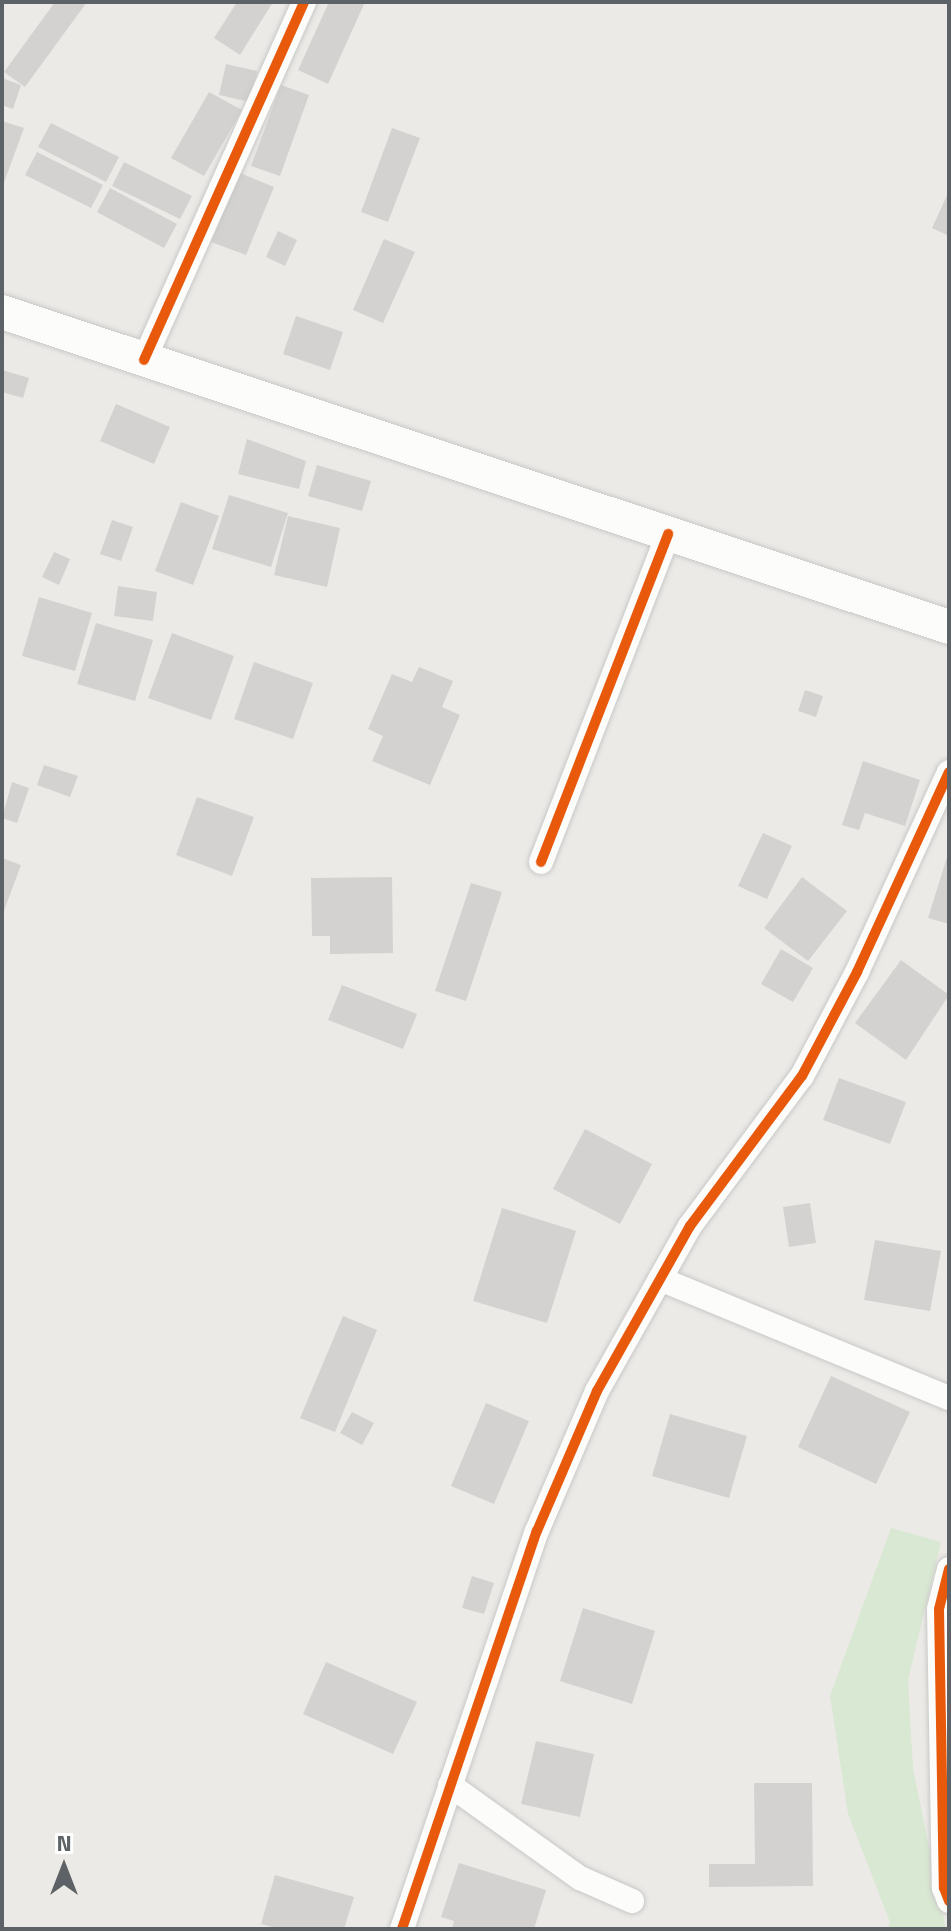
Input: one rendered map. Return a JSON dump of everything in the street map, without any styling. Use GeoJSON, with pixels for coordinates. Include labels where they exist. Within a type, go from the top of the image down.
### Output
{"type":"FeatureCollection","features":[{"type":"Feature","properties":{"kind":"main road"},"geometry":{"type":"LineString","coordinates":[[2,312],[949,627]]}},
{"type":"Feature","properties":{"kind":"street"},"geometry":{"type":"LineString","coordinates":[[144,360],[304,2]]}},
{"type":"Feature","properties":{"kind":"street"},"geometry":{"type":"LineString","coordinates":[[541,862],[668,534]]}},
{"type":"Feature","properties":{"kind":"street"},"geometry":{"type":"LineString","coordinates":[[402,1929],[537,1531],[597,1391],[690,1226],[802,1076],[857,972],[949,772]]}},
{"type":"Feature","properties":{"kind":"street"},"geometry":{"type":"LineString","coordinates":[[660,1279],[949,1398]]}},
{"type":"Feature","properties":{"kind":"street"},"geometry":{"type":"LineString","coordinates":[[949,1569],[939,1609],[944,1888],[949,1901]]}},
{"type":"Feature","properties":{"kind":"street"},"geometry":{"type":"LineString","coordinates":[[450,1785],[580,1878],[632,1901]]}},
{"type":"Feature","properties":{"kind":"green space"},"geometry":{"type":"Polygon","coordinates":[[[891,1528],[941,1542],[908,1680],[913,1769],[946,1929],[888,1929],[890,1922],[848,1814],[830,1696],[891,1528]]]}},
{"type":"Feature","properties":{"kind":"building"},"geometry":{"type":"Polygon","coordinates":[[[55,2],[87,2],[25,87],[4,72],[55,2]]]}},
{"type":"Feature","properties":{"kind":"building"},"geometry":{"type":"Polygon","coordinates":[[[237,2],[273,2],[240,55],[214,38],[237,2]]]}},
{"type":"Feature","properties":{"kind":"building"},"geometry":{"type":"Polygon","coordinates":[[[329,2],[365,2],[328,84],[298,70],[329,2]]]}},
{"type":"Feature","properties":{"kind":"building"},"geometry":{"type":"Polygon","coordinates":[[[226,64],[257,71],[250,102],[219,95],[226,64]]]}},
{"type":"Feature","properties":{"kind":"building"},"geometry":{"type":"Polygon","coordinates":[[[2,78],[21,85],[13,109],[2,105],[2,78]]]}},
{"type":"Feature","properties":{"kind":"building"},"geometry":{"type":"Polygon","coordinates":[[[281,85],[309,95],[280,176],[251,166],[281,85]]]}},
{"type":"Feature","properties":{"kind":"building"},"geometry":{"type":"Polygon","coordinates":[[[209,92],[242,110],[204,176],[171,158],[209,92]]]}},
{"type":"Feature","properties":{"kind":"building"},"geometry":{"type":"Polygon","coordinates":[[[2,121],[24,128],[2,188],[2,121]]]}},
{"type":"Feature","properties":{"kind":"building"},"geometry":{"type":"Polygon","coordinates":[[[51,123],[119,157],[106,182],[38,147],[51,123]]]}},
{"type":"Feature","properties":{"kind":"building"},"geometry":{"type":"Polygon","coordinates":[[[392,128],[420,138],[388,222],[361,212],[392,128]]]}},
{"type":"Feature","properties":{"kind":"building"},"geometry":{"type":"Polygon","coordinates":[[[37,152],[103,185],[91,208],[25,175],[37,152]]]}},
{"type":"Feature","properties":{"kind":"building"},"geometry":{"type":"Polygon","coordinates":[[[124,162],[192,196],[180,219],[112,186],[124,162]]]}},
{"type":"Feature","properties":{"kind":"building"},"geometry":{"type":"Polygon","coordinates":[[[240,173],[274,187],[246,255],[211,242],[240,173]]]}},
{"type":"Feature","properties":{"kind":"building"},"geometry":{"type":"Polygon","coordinates":[[[110,188],[177,224],[164,248],[97,212],[110,188]]]}},
{"type":"Feature","properties":{"kind":"building"},"geometry":{"type":"Polygon","coordinates":[[[949,191],[949,236],[932,228],[949,191]]]}},
{"type":"Feature","properties":{"kind":"building"},"geometry":{"type":"Polygon","coordinates":[[[278,231],[297,240],[285,266],[266,257],[278,231]]]}},
{"type":"Feature","properties":{"kind":"building"},"geometry":{"type":"Polygon","coordinates":[[[384,239],[415,252],[383,323],[353,310],[384,239]]]}},
{"type":"Feature","properties":{"kind":"building"},"geometry":{"type":"Polygon","coordinates":[[[296,316],[343,332],[330,370],[283,354],[296,316]]]}},
{"type":"Feature","properties":{"kind":"building"},"geometry":{"type":"Polygon","coordinates":[[[2,370],[29,378],[23,398],[2,392],[2,370]]]}},
{"type":"Feature","properties":{"kind":"building"},"geometry":{"type":"Polygon","coordinates":[[[116,404],[170,427],[154,464],[100,441],[116,404]]]}},
{"type":"Feature","properties":{"kind":"building"},"geometry":{"type":"Polygon","coordinates":[[[247,439],[306,461],[299,489],[238,474],[247,439]]]}},
{"type":"Feature","properties":{"kind":"building"},"geometry":{"type":"Polygon","coordinates":[[[317,465],[371,481],[362,511],[308,496],[317,465]]]}},
{"type":"Feature","properties":{"kind":"building"},"geometry":{"type":"Polygon","coordinates":[[[229,495],[288,513],[271,567],[212,549],[229,495]]]}},
{"type":"Feature","properties":{"kind":"building"},"geometry":{"type":"Polygon","coordinates":[[[181,502],[219,516],[193,585],[155,571],[181,502]]]}},
{"type":"Feature","properties":{"kind":"building"},"geometry":{"type":"Polygon","coordinates":[[[288,516],[340,528],[327,587],[274,575],[288,516]]]}},
{"type":"Feature","properties":{"kind":"building"},"geometry":{"type":"Polygon","coordinates":[[[112,520],[133,527],[121,561],[100,554],[112,520]]]}},
{"type":"Feature","properties":{"kind":"building"},"geometry":{"type":"Polygon","coordinates":[[[54,552],[70,559],[59,585],[42,577],[54,552]]]}},
{"type":"Feature","properties":{"kind":"building"},"geometry":{"type":"Polygon","coordinates":[[[118,586],[157,592],[153,621],[114,616],[118,586]]]}},
{"type":"Feature","properties":{"kind":"building"},"geometry":{"type":"Polygon","coordinates":[[[39,597],[92,613],[75,671],[22,656],[39,597]]]}},
{"type":"Feature","properties":{"kind":"building"},"geometry":{"type":"Polygon","coordinates":[[[96,623],[153,640],[135,701],[77,684],[96,623]]]}},
{"type":"Feature","properties":{"kind":"building"},"geometry":{"type":"Polygon","coordinates":[[[172,633],[234,656],[211,720],[148,698],[172,633]]]}},
{"type":"Feature","properties":{"kind":"building"},"geometry":{"type":"Polygon","coordinates":[[[254,662],[313,683],[293,739],[234,719],[254,662]]]}},
{"type":"Feature","properties":{"kind":"building"},"geometry":{"type":"Polygon","coordinates":[[[419,667],[453,681],[442,707],[460,715],[430,785],[372,761],[383,736],[368,729],[392,674],[412,682],[419,667]]]}},
{"type":"Feature","properties":{"kind":"building"},"geometry":{"type":"Polygon","coordinates":[[[805,690],[823,696],[816,717],[798,711],[805,690]]]}},
{"type":"Feature","properties":{"kind":"building"},"geometry":{"type":"Polygon","coordinates":[[[863,761],[920,780],[905,826],[865,813],[859,830],[842,825],[863,761]]]}},
{"type":"Feature","properties":{"kind":"building"},"geometry":{"type":"Polygon","coordinates":[[[44,765],[78,776],[70,797],[37,785],[44,765]]]}},
{"type":"Feature","properties":{"kind":"building"},"geometry":{"type":"Polygon","coordinates":[[[12,782],[29,788],[17,823],[2,818],[12,782]]]}},
{"type":"Feature","properties":{"kind":"building"},"geometry":{"type":"Polygon","coordinates":[[[197,797],[254,817],[232,876],[176,855],[197,797]]]}},
{"type":"Feature","properties":{"kind":"building"},"geometry":{"type":"Polygon","coordinates":[[[763,833],[792,846],[767,899],[738,886],[763,833]]]}},
{"type":"Feature","properties":{"kind":"building"},"geometry":{"type":"Polygon","coordinates":[[[949,855],[949,924],[928,918],[949,855]]]}},
{"type":"Feature","properties":{"kind":"building"},"geometry":{"type":"Polygon","coordinates":[[[2,858],[21,865],[2,916],[2,858]]]}},
{"type":"Feature","properties":{"kind":"building"},"geometry":{"type":"Polygon","coordinates":[[[392,877],[393,953],[330,954],[330,936],[312,936],[311,878],[392,877]]]}},
{"type":"Feature","properties":{"kind":"building"},"geometry":{"type":"Polygon","coordinates":[[[802,877],[847,911],[808,961],[764,928],[802,877]]]}},
{"type":"Feature","properties":{"kind":"building"},"geometry":{"type":"Polygon","coordinates":[[[471,883],[502,892],[466,1001],[435,991],[471,883]]]}},
{"type":"Feature","properties":{"kind":"building"},"geometry":{"type":"Polygon","coordinates":[[[781,949],[813,968],[793,1002],[761,984],[781,949]]]}},
{"type":"Feature","properties":{"kind":"building"},"geometry":{"type":"Polygon","coordinates":[[[901,960],[949,995],[906,1060],[855,1023],[901,960]]]}},
{"type":"Feature","properties":{"kind":"building"},"geometry":{"type":"Polygon","coordinates":[[[342,985],[417,1014],[403,1049],[328,1020],[342,985]]]}},
{"type":"Feature","properties":{"kind":"building"},"geometry":{"type":"Polygon","coordinates":[[[839,1078],[906,1102],[890,1144],[823,1120],[839,1078]]]}},
{"type":"Feature","properties":{"kind":"building"},"geometry":{"type":"Polygon","coordinates":[[[585,1129],[652,1164],[620,1224],[553,1189],[585,1129]]]}},
{"type":"Feature","properties":{"kind":"building"},"geometry":{"type":"Polygon","coordinates":[[[810,1203],[816,1243],[789,1247],[783,1207],[810,1203]]]}},
{"type":"Feature","properties":{"kind":"building"},"geometry":{"type":"Polygon","coordinates":[[[502,1208],[576,1231],[547,1323],[473,1301],[502,1208]]]}},
{"type":"Feature","properties":{"kind":"building"},"geometry":{"type":"Polygon","coordinates":[[[875,1240],[941,1251],[930,1311],[864,1300],[875,1240]]]}},
{"type":"Feature","properties":{"kind":"building"},"geometry":{"type":"Polygon","coordinates":[[[343,1316],[377,1330],[335,1432],[300,1418],[343,1316]]]}},
{"type":"Feature","properties":{"kind":"building"},"geometry":{"type":"Polygon","coordinates":[[[831,1376],[910,1412],[876,1484],[798,1447],[831,1376]]]}},
{"type":"Feature","properties":{"kind":"building"},"geometry":{"type":"Polygon","coordinates":[[[486,1403],[529,1421],[494,1504],[451,1486],[486,1403]]]}},
{"type":"Feature","properties":{"kind":"building"},"geometry":{"type":"Polygon","coordinates":[[[352,1412],[374,1423],[362,1445],[340,1433],[352,1412]]]}},
{"type":"Feature","properties":{"kind":"building"},"geometry":{"type":"Polygon","coordinates":[[[670,1414],[747,1436],[729,1498],[652,1476],[670,1414]]]}},
{"type":"Feature","properties":{"kind":"building"},"geometry":{"type":"Polygon","coordinates":[[[472,1576],[494,1583],[484,1614],[462,1608],[472,1576]]]}},
{"type":"Feature","properties":{"kind":"building"},"geometry":{"type":"Polygon","coordinates":[[[583,1608],[655,1631],[632,1704],[560,1681],[583,1608]]]}},
{"type":"Feature","properties":{"kind":"building"},"geometry":{"type":"Polygon","coordinates":[[[326,1662],[417,1702],[393,1754],[303,1714],[326,1662]]]}},
{"type":"Feature","properties":{"kind":"building"},"geometry":{"type":"Polygon","coordinates":[[[536,1741],[594,1754],[580,1817],[521,1804],[536,1741]]]}},
{"type":"Feature","properties":{"kind":"building"},"geometry":{"type":"Polygon","coordinates":[[[754,1783],[812,1783],[813,1886],[709,1887],[709,1864],[755,1864],[754,1783]]]}},
{"type":"Feature","properties":{"kind":"building"},"geometry":{"type":"Polygon","coordinates":[[[459,1863],[546,1890],[534,1929],[452,1929],[454,1921],[441,1917],[459,1863]]]}},
{"type":"Feature","properties":{"kind":"building"},"geometry":{"type":"Polygon","coordinates":[[[275,1875],[354,1897],[344,1929],[280,1929],[261,1924],[275,1875]]]}},
{"type":"Feature","properties":{"kind":"cycle path"},"geometry":{"type":"LineString","coordinates":[[144,360],[304,2]]}},
{"type":"Feature","properties":{"kind":"cycle path"},"geometry":{"type":"LineString","coordinates":[[541,862],[668,534]]}},
{"type":"Feature","properties":{"kind":"cycle path"},"geometry":{"type":"LineString","coordinates":[[402,1929],[537,1531],[597,1391],[690,1226],[802,1076],[857,972],[949,772]]}},
{"type":"Feature","properties":{"kind":"cycle path"},"geometry":{"type":"LineString","coordinates":[[949,1569],[939,1609],[944,1888],[949,1901]]}}]}
